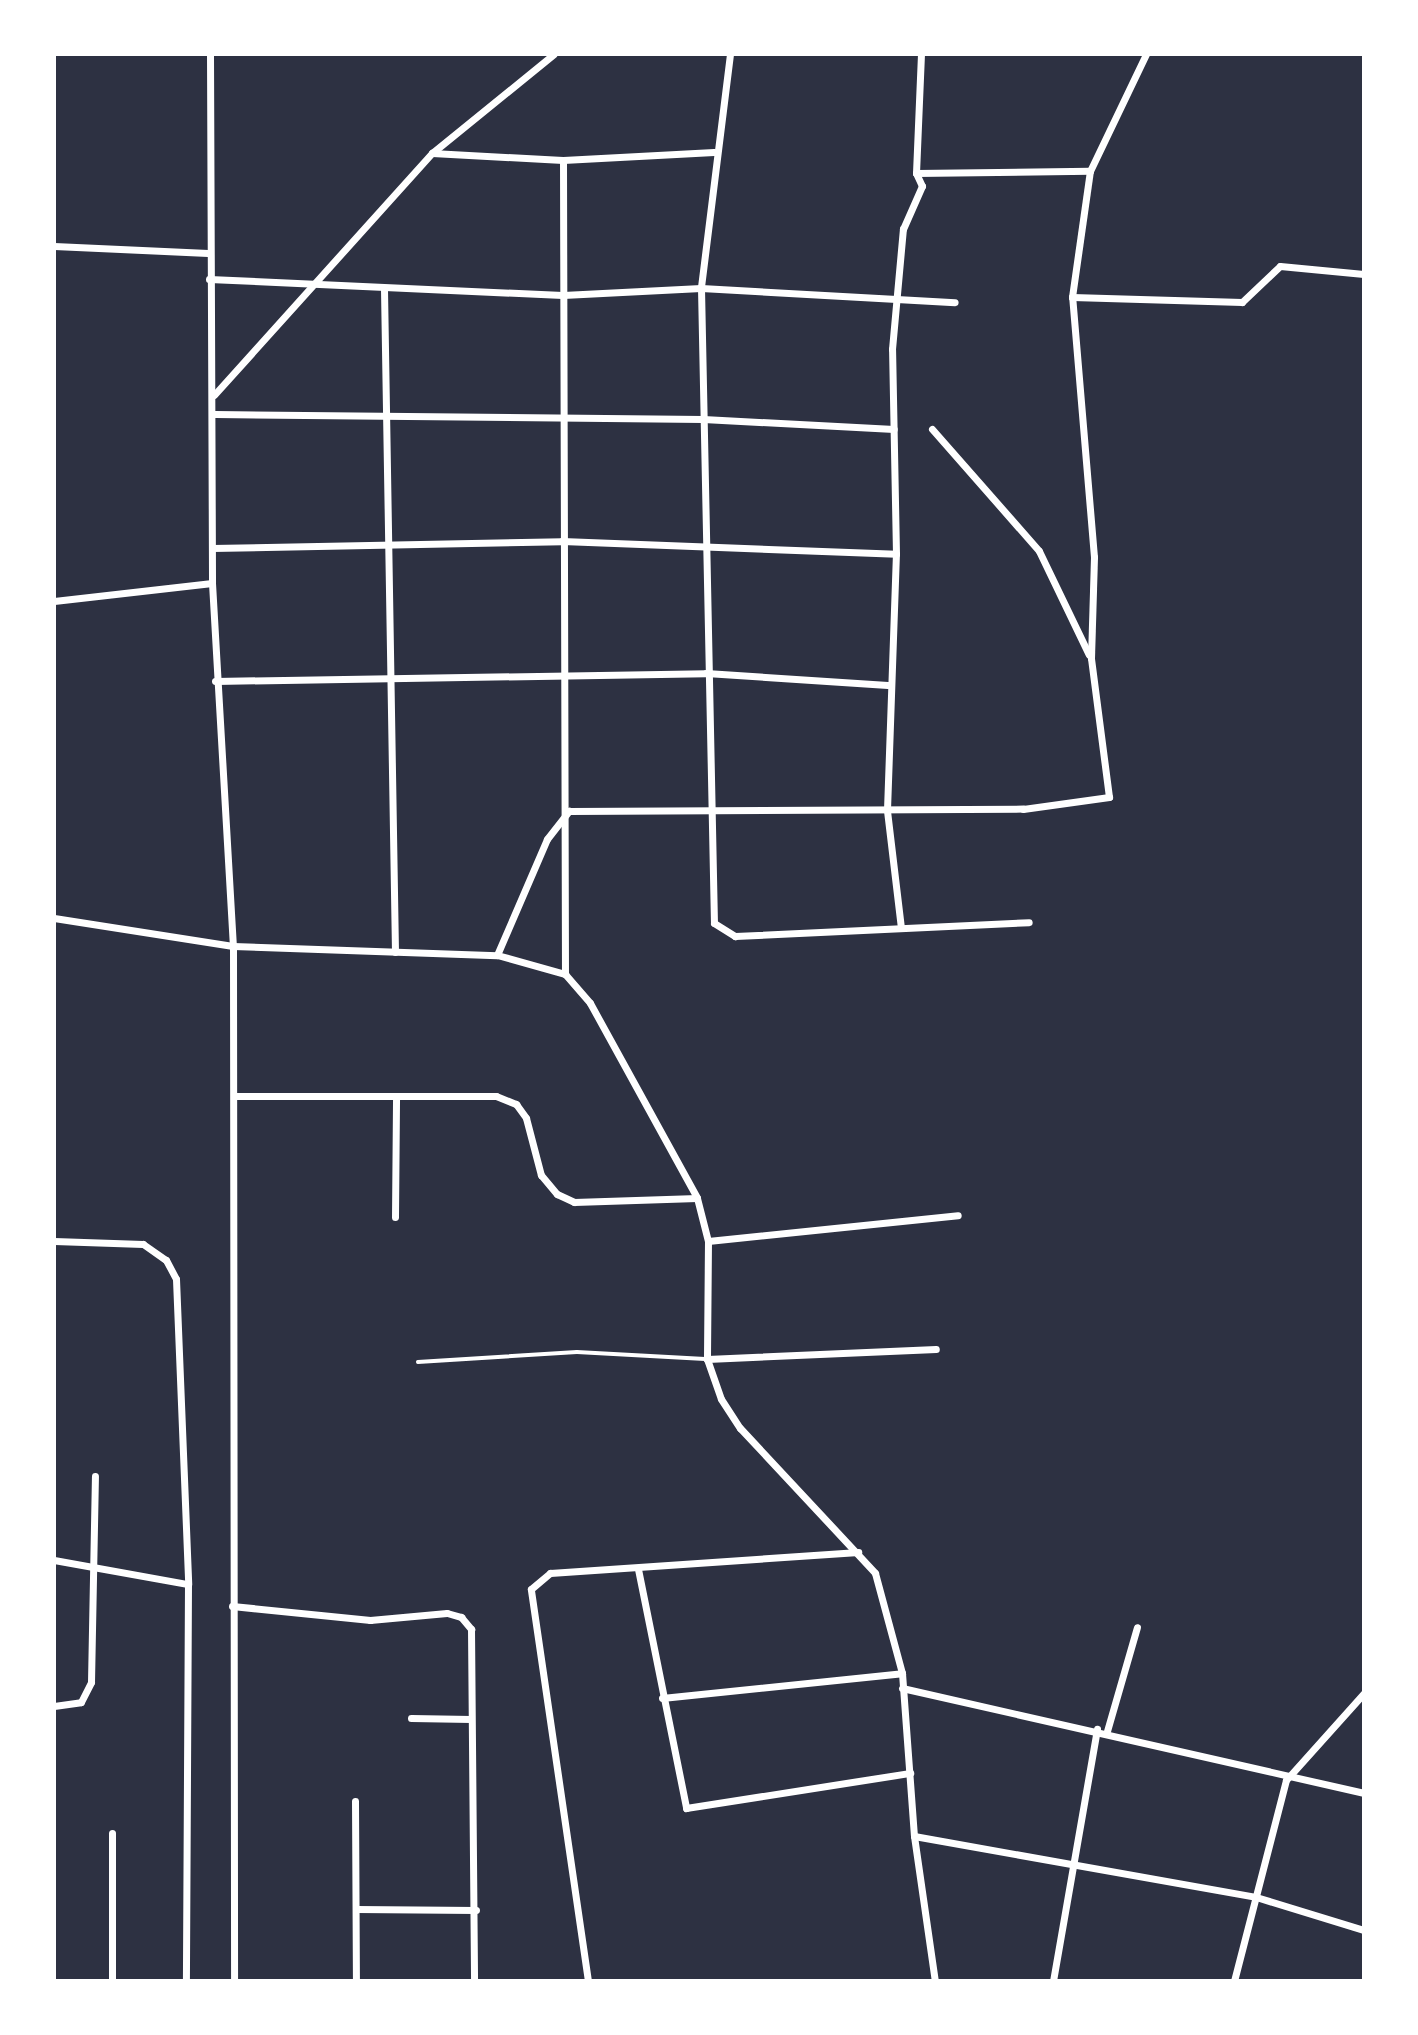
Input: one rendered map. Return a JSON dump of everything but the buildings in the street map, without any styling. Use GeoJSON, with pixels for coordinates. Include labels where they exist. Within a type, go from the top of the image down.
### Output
{"type":"FeatureCollection","features":[{"type":"Feature","properties":{"kind":"street"},"geometry":{"type":"LineString","coordinates":[[210,54],[208,253],[215,414],[212,583],[215,681],[233,946],[234,1981]]}},
{"type":"Feature","properties":{"kind":"street"},"geometry":{"type":"LineString","coordinates":[[214,395],[432,153],[554,54]]}},
{"type":"Feature","properties":{"kind":"street"},"geometry":{"type":"LineString","coordinates":[[730,54],[714,152],[701,288],[706,673],[713,806],[709,906],[722,933],[1030,922]]}},
{"type":"Feature","properties":{"kind":"street"},"geometry":{"type":"LineString","coordinates":[[901,928],[887,810],[888,685],[896,554],[895,297],[907,211],[922,186],[916,173],[921,54]]}},
{"type":"Feature","properties":{"kind":"street"},"geometry":{"type":"LineString","coordinates":[[496,955],[547,839],[569,811],[713,806],[887,810],[1023,809],[1108,797],[1091,658],[1094,557],[1072,297],[1090,172],[1146,54]]}},
{"type":"Feature","properties":{"kind":"street"},"geometry":{"type":"LineString","coordinates":[[432,153],[563,160],[714,152]]}},
{"type":"Feature","properties":{"kind":"street"},"geometry":{"type":"LineString","coordinates":[[563,160],[562,541],[569,811],[565,974]]}},
{"type":"Feature","properties":{"kind":"street"},"geometry":{"type":"LineString","coordinates":[[916,173],[1090,172]]}},
{"type":"Feature","properties":{"kind":"street"},"geometry":{"type":"LineString","coordinates":[[54,246],[208,253]]}},
{"type":"Feature","properties":{"kind":"street"},"geometry":{"type":"LineString","coordinates":[[1072,297],[1242,302],[1280,266],[1364,274]]}},
{"type":"Feature","properties":{"kind":"street"},"geometry":{"type":"LineString","coordinates":[[209,279],[313,286],[563,295],[701,288],[956,302]]}},
{"type":"Feature","properties":{"kind":"street"},"geometry":{"type":"LineString","coordinates":[[384,289],[387,677],[395,952]]}},
{"type":"Feature","properties":{"kind":"street"},"geometry":{"type":"LineString","coordinates":[[215,414],[386,418],[703,419],[894,429]]}},
{"type":"Feature","properties":{"kind":"street"},"geometry":{"type":"LineString","coordinates":[[932,429],[1039,551],[1091,658]]}},
{"type":"Feature","properties":{"kind":"street"},"geometry":{"type":"LineString","coordinates":[[212,548],[562,541],[896,554]]}},
{"type":"Feature","properties":{"kind":"street"},"geometry":{"type":"LineString","coordinates":[[54,601],[212,583]]}},
{"type":"Feature","properties":{"kind":"street"},"geometry":{"type":"LineString","coordinates":[[215,681],[706,673],[888,685]]}},
{"type":"Feature","properties":{"kind":"street"},"geometry":{"type":"LineString","coordinates":[[54,918],[233,946],[496,955],[565,974],[613,1035],[697,1198],[708,1241],[707,1359],[740,1428],[875,1573],[902,1673],[914,1836],[935,1981]]}},
{"type":"Feature","properties":{"kind":"street"},"geometry":{"type":"LineString","coordinates":[[234,1096],[496,1096],[516,1104],[541,1175],[575,1202],[697,1198]]}},
{"type":"Feature","properties":{"kind":"street"},"geometry":{"type":"LineString","coordinates":[[394,1217],[396,1097]]}},
{"type":"Feature","properties":{"kind":"street"},"geometry":{"type":"LineString","coordinates":[[708,1241],[958,1214]]}},
{"type":"Feature","properties":{"kind":"street"},"geometry":{"type":"LineString","coordinates":[[54,1241],[143,1244],[166,1259],[176,1279],[188,1584],[186,1981]]}},
{"type":"Feature","properties":{"kind":"street"},"geometry":{"type":"LineString","coordinates":[[707,1359],[936,1349]]}},
{"type":"Feature","properties":{"kind":"street"},"geometry":{"type":"LineString","coordinates":[[54,1706],[80,1702],[91,1682],[90,1563],[95,1476]]}},
{"type":"Feature","properties":{"kind":"street"},"geometry":{"type":"LineString","coordinates":[[588,1981],[540,1659],[529,1604],[539,1580],[550,1573],[858,1552]]}},
{"type":"Feature","properties":{"kind":"street"},"geometry":{"type":"LineString","coordinates":[[54,1560],[90,1563],[188,1584]]}},
{"type":"Feature","properties":{"kind":"street"},"geometry":{"type":"LineString","coordinates":[[638,1569],[680,1801],[695,1811],[910,1773]]}},
{"type":"Feature","properties":{"kind":"street"},"geometry":{"type":"LineString","coordinates":[[232,1606],[370,1620],[461,1617],[473,1648],[471,1719],[474,1981]]}},
{"type":"Feature","properties":{"kind":"street"},"geometry":{"type":"LineString","coordinates":[[1107,1731],[1138,1627]]}},
{"type":"Feature","properties":{"kind":"street"},"geometry":{"type":"LineString","coordinates":[[662,1698],[902,1673]]}},
{"type":"Feature","properties":{"kind":"street"},"geometry":{"type":"LineString","coordinates":[[902,1688],[1107,1731],[1286,1780],[1364,1793]]}},
{"type":"Feature","properties":{"kind":"street"},"geometry":{"type":"LineString","coordinates":[[1234,1981],[1286,1780],[1364,1693]]}},
{"type":"Feature","properties":{"kind":"street"},"geometry":{"type":"LineString","coordinates":[[411,1718],[471,1719]]}},
{"type":"Feature","properties":{"kind":"street"},"geometry":{"type":"LineString","coordinates":[[1052,1981],[1097,1729]]}},
{"type":"Feature","properties":{"kind":"street"},"geometry":{"type":"LineString","coordinates":[[355,1801],[356,1981]]}},
{"type":"Feature","properties":{"kind":"street"},"geometry":{"type":"LineString","coordinates":[[111,1981],[112,1833]]}},
{"type":"Feature","properties":{"kind":"street"},"geometry":{"type":"LineString","coordinates":[[914,1836],[1072,1859],[1256,1896],[1364,1930]]}},
{"type":"Feature","properties":{"kind":"street"},"geometry":{"type":"LineString","coordinates":[[356,1909],[475,1910]]}},
{"type":"Feature","properties":{"kind":"lane"},"geometry":{"type":"LineString","coordinates":[[418,1362],[577,1352],[707,1359]]}}]}
